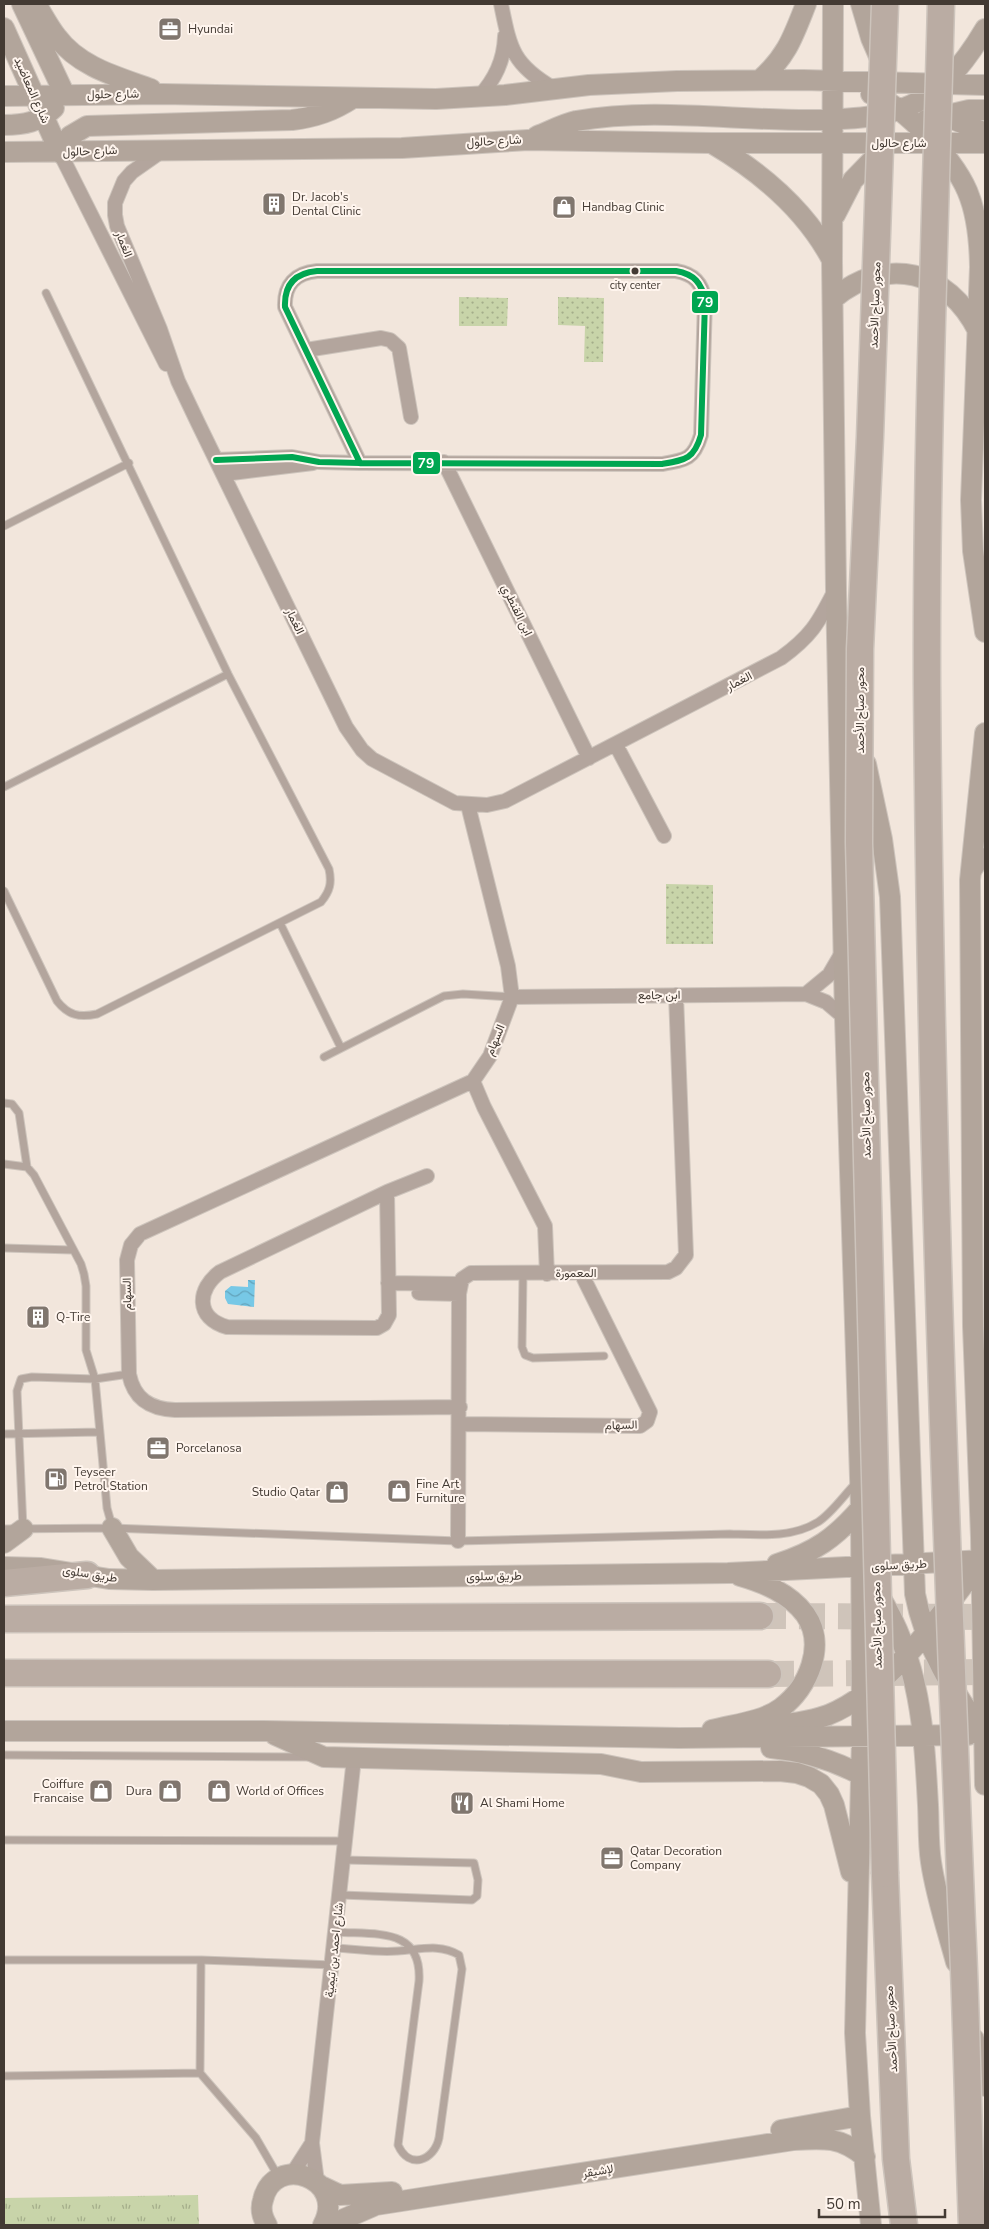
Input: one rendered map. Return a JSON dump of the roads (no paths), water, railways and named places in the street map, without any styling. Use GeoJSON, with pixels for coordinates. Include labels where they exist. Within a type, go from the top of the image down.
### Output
{"type":"FeatureCollection","features":[{"type":"Feature","properties":{"kind":"highway","name":"محور صباح الأحمد"},"geometry":{"type":"LineString","coordinates":[[885,4],[870,438],[860,649],[859,843],[887,1966],[896,2158],[904,2225]]}},
{"type":"Feature","properties":{"kind":"highway"},"geometry":{"type":"LineString","coordinates":[[941,4],[929,490],[927,680],[930,869],[950,1634],[963,1939],[972,2225]]}},
{"type":"Feature","properties":{"kind":"highway"},"geometry":{"type":"LineString","coordinates":[[4,1583],[88,1575]]}},
{"type":"Feature","properties":{"kind":"highway"},"geometry":{"type":"LineString","coordinates":[[4,1619],[760,1616]]}},
{"type":"Feature","properties":{"kind":"highway"},"geometry":{"type":"LineString","coordinates":[[4,1673],[768,1674]]}},
{"type":"Feature","properties":{"kind":"main road"},"geometry":{"type":"LineString","coordinates":[[22,4],[65,95]]}},
{"type":"Feature","properties":{"kind":"main road"},"geometry":{"type":"LineString","coordinates":[[36,4],[57,37],[86,63],[101,71],[162,94],[353,98],[479,97],[553,88],[653,82],[760,80],[985,85]]}},
{"type":"Feature","properties":{"kind":"main road"},"geometry":{"type":"LineString","coordinates":[[760,80],[777,65],[784,54],[806,4]]}},
{"type":"Feature","properties":{"kind":"main road","name":"محور صباح الأحمد"},"geometry":{"type":"LineString","coordinates":[[833,4],[832,143],[834,217],[832,261],[834,298],[836,589],[845,1018],[861,1508],[863,1694],[855,2033],[860,2116],[871,2225]]}},
{"type":"Feature","properties":{"kind":"main road"},"geometry":{"type":"LineString","coordinates":[[861,4],[872,38],[894,82],[917,101],[943,115],[985,133]]}},
{"type":"Feature","properties":{"kind":"main road","name":"شارع المعاضيد"},"geometry":{"type":"LineString","coordinates":[[4,28],[60,152]]}},
{"type":"Feature","properties":{"kind":"main road"},"geometry":{"type":"LineString","coordinates":[[528,140],[574,122],[640,116],[787,120],[833,119],[865,117],[899,110],[917,101],[943,83],[960,66],[985,29]]}},
{"type":"Feature","properties":{"kind":"main road"},"geometry":{"type":"LineString","coordinates":[[832,81],[876,96],[899,110],[915,124],[935,143],[961,175],[975,212],[980,238],[980,267],[971,500],[973,551],[985,632]]}},
{"type":"Feature","properties":{"kind":"main road","name":"شارع حلول"},"geometry":{"type":"LineString","coordinates":[[65,95],[162,94]]}},
{"type":"Feature","properties":{"kind":"main road"},"geometry":{"type":"LineString","coordinates":[[4,96],[65,95]]}},
{"type":"Feature","properties":{"kind":"main road"},"geometry":{"type":"LineString","coordinates":[[4,125],[20,125],[44,117],[65,95]]}},
{"type":"Feature","properties":{"kind":"main road"},"geometry":{"type":"LineString","coordinates":[[60,152],[70,136],[88,126],[315,118],[335,110],[353,98]]}},
{"type":"Feature","properties":{"kind":"main road"},"geometry":{"type":"LineString","coordinates":[[834,217],[853,180],[870,160],[915,124],[943,115],[970,110],[985,110]]}},
{"type":"Feature","properties":{"kind":"main road","name":"شارع حالول"},"geometry":{"type":"LineString","coordinates":[[4,152],[402,148],[528,140],[711,143],[985,143]]}},
{"type":"Feature","properties":{"kind":"main road"},"geometry":{"type":"LineString","coordinates":[[711,143],[744,163],[785,197],[806,220],[832,261]]}},
{"type":"Feature","properties":{"kind":"main road"},"geometry":{"type":"LineString","coordinates":[[834,298],[847,287],[863,279],[888,274],[914,275],[931,281],[959,301],[978,331]]}},
{"type":"Feature","properties":{"kind":"main road"},"geometry":{"type":"LineString","coordinates":[[838,672],[856,727],[871,783],[882,839],[890,897],[912,1564],[915,1594],[928,1641],[948,1681],[984,1734]]}},
{"type":"Feature","properties":{"kind":"main road"},"geometry":{"type":"LineString","coordinates":[[985,733],[970,880],[973,1326],[984,1560],[985,1785]]}},
{"type":"Feature","properties":{"kind":"main road"},"geometry":{"type":"LineString","coordinates":[[973,1326],[982,1341],[985,1361]]}},
{"type":"Feature","properties":{"kind":"main road"},"geometry":{"type":"LineString","coordinates":[[755,1570],[815,1549],[832,1538],[861,1508]]}},
{"type":"Feature","properties":{"kind":"main road"},"geometry":{"type":"LineString","coordinates":[[112,1528],[129,1557],[153,1580]]}},
{"type":"Feature","properties":{"kind":"main road"},"geometry":{"type":"LineString","coordinates":[[4,1543],[13,1529]]}},
{"type":"Feature","properties":{"kind":"main road"},"geometry":{"type":"LineString","coordinates":[[679,1738],[814,1720],[842,1708],[909,1660],[928,1641],[984,1560]]}},
{"type":"Feature","properties":{"kind":"main road","name":"طريق سلوى"},"geometry":{"type":"LineString","coordinates":[[4,1567],[56,1569],[109,1579],[153,1580],[728,1573],[755,1570],[984,1560]]}},
{"type":"Feature","properties":{"kind":"main road"},"geometry":{"type":"LineString","coordinates":[[861,1566],[889,1611],[909,1660],[918,1692],[923,1735],[931,1860],[985,2086]]}},
{"type":"Feature","properties":{"kind":"main road"},"geometry":{"type":"LineString","coordinates":[[679,1738],[768,1716],[782,1708],[798,1692],[812,1666],[814,1652],[813,1633],[805,1614],[778,1591],[764,1583],[728,1573]]}},
{"type":"Feature","properties":{"kind":"main road"},"geometry":{"type":"LineString","coordinates":[[928,1641],[984,1608]]}},
{"type":"Feature","properties":{"kind":"main road"},"geometry":{"type":"LineString","coordinates":[[862,1736],[909,1660]]}},
{"type":"Feature","properties":{"kind":"main road"},"geometry":{"type":"LineString","coordinates":[[4,1731],[264,1731],[679,1738],[984,1734]]}},
{"type":"Feature","properties":{"kind":"main road"},"geometry":{"type":"LineString","coordinates":[[264,1731],[324,1757],[601,1764],[641,1772],[797,1773],[821,1784],[829,1794],[834,1805],[858,1899]]}},
{"type":"Feature","properties":{"kind":"main road"},"geometry":{"type":"LineString","coordinates":[[377,1758],[417,1741],[442,1734]]}},
{"type":"Feature","properties":{"kind":"main road"},"geometry":{"type":"LineString","coordinates":[[679,1738],[718,1745],[810,1753],[842,1765],[861,1775]]}},
{"type":"Feature","properties":{"kind":"main road","name":"لإشيقر"},"geometry":{"type":"LineString","coordinates":[[286,2176],[309,2177],[340,2195],[383,2193],[860,2116]]}},
{"type":"Feature","properties":{"kind":"main road","name":"لإشيقر"},"geometry":{"type":"LineString","coordinates":[[330,2225],[376,2205],[794,2140],[836,2140],[852,2146],[865,2157]]}},
{"type":"Feature","properties":{"kind":"main road"},"geometry":{"type":"LineString","coordinates":[[267,2225],[263,2219],[261,2206],[264,2193],[286,2176]]}},
{"type":"Feature","properties":{"kind":"main road"},"geometry":{"type":"LineString","coordinates":[[319,2184],[327,2196],[329,2208],[324,2225]]}},
{"type":"Feature","properties":{"kind":"street"},"geometry":{"type":"LineString","coordinates":[[501,4],[512,49],[521,65],[535,77],[553,88]]}},
{"type":"Feature","properties":{"kind":"street"},"geometry":{"type":"LineString","coordinates":[[479,97],[495,76],[501,64],[504,51],[505,26]]}},
{"type":"Feature","properties":{"kind":"street","name":"الغمار"},"geometry":{"type":"LineString","coordinates":[[165,149],[132,172],[124,181],[117,197],[115,214],[119,232],[160,329],[178,381],[353,739],[367,754],[384,766],[443,798],[468,805],[487,805],[505,801],[781,658],[801,644],[818,625],[836,589]]}},
{"type":"Feature","properties":{"kind":"street","name":"الغمار"},"geometry":{"type":"LineString","coordinates":[[60,152],[148,332],[178,381]]}},
{"type":"Feature","properties":{"kind":"street"},"geometry":{"type":"LineString","coordinates":[[216,460],[292,457],[318,462],[662,464],[688,458],[697,450],[701,435],[705,300],[703,289],[697,280],[688,273],[676,270],[306,272],[296,277],[288,285],[284,296],[285,307],[360,462]]}},
{"type":"Feature","properties":{"kind":"street"},"geometry":{"type":"LineString","coordinates":[[306,350],[381,338],[390,340],[399,348],[411,417]]}},
{"type":"Feature","properties":{"kind":"street"},"geometry":{"type":"LineString","coordinates":[[224,474],[293,467],[318,462]]}},
{"type":"Feature","properties":{"kind":"street","name":"ابن القنطري"},"geometry":{"type":"LineString","coordinates":[[444,462],[589,758]]}},
{"type":"Feature","properties":{"kind":"street"},"geometry":{"type":"LineString","coordinates":[[616,745],[664,836]]}},
{"type":"Feature","properties":{"kind":"street"},"geometry":{"type":"LineString","coordinates":[[468,805],[508,966],[512,997]]}},
{"type":"Feature","properties":{"kind":"street"},"geometry":{"type":"LineString","coordinates":[[970,880],[975,868],[985,855]]}},
{"type":"Feature","properties":{"kind":"street"},"geometry":{"type":"LineString","coordinates":[[806,994],[829,975],[844,949]]}},
{"type":"Feature","properties":{"kind":"street","name":"ابن جامع"},"geometry":{"type":"LineString","coordinates":[[512,997],[806,994],[826,1002],[845,1018]]}},
{"type":"Feature","properties":{"kind":"street","name":"المعمورة"},"geometry":{"type":"LineString","coordinates":[[460,1288],[462,1279],[470,1273],[668,1272],[676,1268],[686,1255],[676,995]]}},
{"type":"Feature","properties":{"kind":"street","name":"السهام"},"geometry":{"type":"LineString","coordinates":[[460,1407],[164,1410],[151,1405],[132,1389],[129,1374],[127,1260],[131,1245],[140,1234],[474,1082],[490,1056],[512,997]]}},
{"type":"Feature","properties":{"kind":"street"},"geometry":{"type":"LineString","coordinates":[[474,1082],[484,1107],[545,1226],[548,1274]]}},
{"type":"Feature","properties":{"kind":"street"},"geometry":{"type":"LineString","coordinates":[[387,1192],[387,1321],[377,1328],[227,1326],[210,1320],[206,1314],[203,1295],[206,1286],[220,1272],[387,1192],[427,1176]]}},
{"type":"Feature","properties":{"kind":"street","name":"السهام"},"geometry":{"type":"LineString","coordinates":[[460,1424],[640,1426],[647,1421],[650,1412],[582,1273]]}},
{"type":"Feature","properties":{"kind":"street"},"geometry":{"type":"LineString","coordinates":[[388,1287],[460,1288],[458,1540]]}},
{"type":"Feature","properties":{"kind":"street","name":"شارع احمد بن تيمية"},"geometry":{"type":"LineString","coordinates":[[319,2184],[312,2143],[341,1894],[354,1758]]}},
{"type":"Feature","properties":{"kind":"street","name":"شارع احمد بن تيمية"},"geometry":{"type":"LineString","coordinates":[[286,2176],[312,2143]]}},
{"type":"Feature","properties":{"kind":"lane"},"geometry":{"type":"LineString","coordinates":[[4,892],[57,1001],[64,1010],[74,1015],[86,1017],[97,1014],[321,902],[331,886],[329,869],[228,674],[129,463],[46,293]]}},
{"type":"Feature","properties":{"kind":"lane"},"geometry":{"type":"LineString","coordinates":[[4,526],[129,463]]}},
{"type":"Feature","properties":{"kind":"lane"},"geometry":{"type":"LineString","coordinates":[[4,787],[228,674]]}},
{"type":"Feature","properties":{"kind":"lane"},"geometry":{"type":"LineString","coordinates":[[280,923],[341,1048]]}},
{"type":"Feature","properties":{"kind":"lane"},"geometry":{"type":"LineString","coordinates":[[324,1057],[444,996],[463,994],[512,997]]}},
{"type":"Feature","properties":{"kind":"lane"},"geometry":{"type":"LineString","coordinates":[[4,1103],[12,1104],[19,1113],[26,1167]]}},
{"type":"Feature","properties":{"kind":"lane"},"geometry":{"type":"LineString","coordinates":[[4,1164],[26,1167],[34,1175],[81,1264],[86,1286],[86,1350],[95,1379],[107,1508],[112,1528]]}},
{"type":"Feature","properties":{"kind":"lane"},"geometry":{"type":"LineString","coordinates":[[4,1248],[72,1250]]}},
{"type":"Feature","properties":{"kind":"lane"},"geometry":{"type":"LineString","coordinates":[[523,1274],[522,1347],[525,1356],[533,1358],[604,1356]]}},
{"type":"Feature","properties":{"kind":"lane"},"geometry":{"type":"LineString","coordinates":[[129,1374],[95,1379],[32,1377],[21,1380],[17,1391],[19,1434],[13,1529],[112,1528],[458,1540],[730,1534],[770,1535],[793,1532],[819,1521],[860,1479]]}},
{"type":"Feature","properties":{"kind":"lane"},"geometry":{"type":"LineString","coordinates":[[4,1434],[99,1432]]}},
{"type":"Feature","properties":{"kind":"lane"},"geometry":{"type":"LineString","coordinates":[[4,1755],[324,1757]]}},
{"type":"Feature","properties":{"kind":"lane"},"geometry":{"type":"LineString","coordinates":[[4,1840],[346,1841]]}},
{"type":"Feature","properties":{"kind":"lane"},"geometry":{"type":"LineString","coordinates":[[341,1894],[472,1900],[477,1896],[478,1880],[474,1863],[344,1860]]}},
{"type":"Feature","properties":{"kind":"lane"},"geometry":{"type":"LineString","coordinates":[[335,1948],[398,1951],[413,1948],[437,1948],[452,1951],[459,1955],[462,1969],[440,2138],[437,2148],[428,2158],[419,2160],[409,2158],[402,2154],[398,2145],[419,1981],[418,1960],[413,1948],[397,1937],[336,1932]]}},
{"type":"Feature","properties":{"kind":"lane"},"geometry":{"type":"LineString","coordinates":[[4,1960],[202,1960],[333,1964]]}},
{"type":"Feature","properties":{"kind":"lane"},"geometry":{"type":"LineString","coordinates":[[202,1960],[200,2074],[256,2138],[286,2176]]}},
{"type":"Feature","properties":{"kind":"lane"},"geometry":{"type":"LineString","coordinates":[[4,2076],[200,2074]]}},
{"type":"Feature","properties":{"kind":"water"},"geometry":{"type":"Polygon","coordinates":[[[248,1280],[255,1280],[254,1307],[228,1304],[225,1298],[225,1291],[231,1286],[248,1287],[248,1280]]]}},
{"type":"Feature","properties":{"kind":"tunnel"},"geometry":{"type":"LineString","coordinates":[[760,1616],[985,1617]]}},
{"type":"Feature","properties":{"kind":"tunnel"},"geometry":{"type":"LineString","coordinates":[[768,1674],[985,1672]]}},
{"type":"Feature","properties":{"kind":"place","name":"Hyundai"},"geometry":{"type":"Point","coordinates":[170,29]}},
{"type":"Feature","properties":{"kind":"place","name":"Dr. Jacob's Dental Clinic"},"geometry":{"type":"Point","coordinates":[274,204]}},
{"type":"Feature","properties":{"kind":"place","name":"Handbag Clinic"},"geometry":{"type":"Point","coordinates":[564,207]}},
{"type":"Feature","properties":{"kind":"place","name":"city center"},"geometry":{"type":"Point","coordinates":[635,271]}},
{"type":"Feature","properties":{"kind":"place","name":"Q-Tire"},"geometry":{"type":"Point","coordinates":[38,1317]}},
{"type":"Feature","properties":{"kind":"place","name":"Porcelanosa"},"geometry":{"type":"Point","coordinates":[158,1448]}},
{"type":"Feature","properties":{"kind":"place","name":"Teyseer Petrol Station"},"geometry":{"type":"Point","coordinates":[56,1479]}},
{"type":"Feature","properties":{"kind":"place","name":"Fine Art Furniture"},"geometry":{"type":"Point","coordinates":[399,1491]}},
{"type":"Feature","properties":{"kind":"place","name":"Studio Qatar"},"geometry":{"type":"Point","coordinates":[337,1492]}},
{"type":"Feature","properties":{"kind":"place","name":"Coiffure Francaise"},"geometry":{"type":"Point","coordinates":[101,1791]}},
{"type":"Feature","properties":{"kind":"place","name":"Dura"},"geometry":{"type":"Point","coordinates":[170,1791]}},
{"type":"Feature","properties":{"kind":"place","name":"World of Offices"},"geometry":{"type":"Point","coordinates":[219,1791]}},
{"type":"Feature","properties":{"kind":"place","name":"Al Shami Home"},"geometry":{"type":"Point","coordinates":[462,1803]}},
{"type":"Feature","properties":{"kind":"place","name":"Qatar Decoration Company"},"geometry":{"type":"Point","coordinates":[612,1858]}}]}
